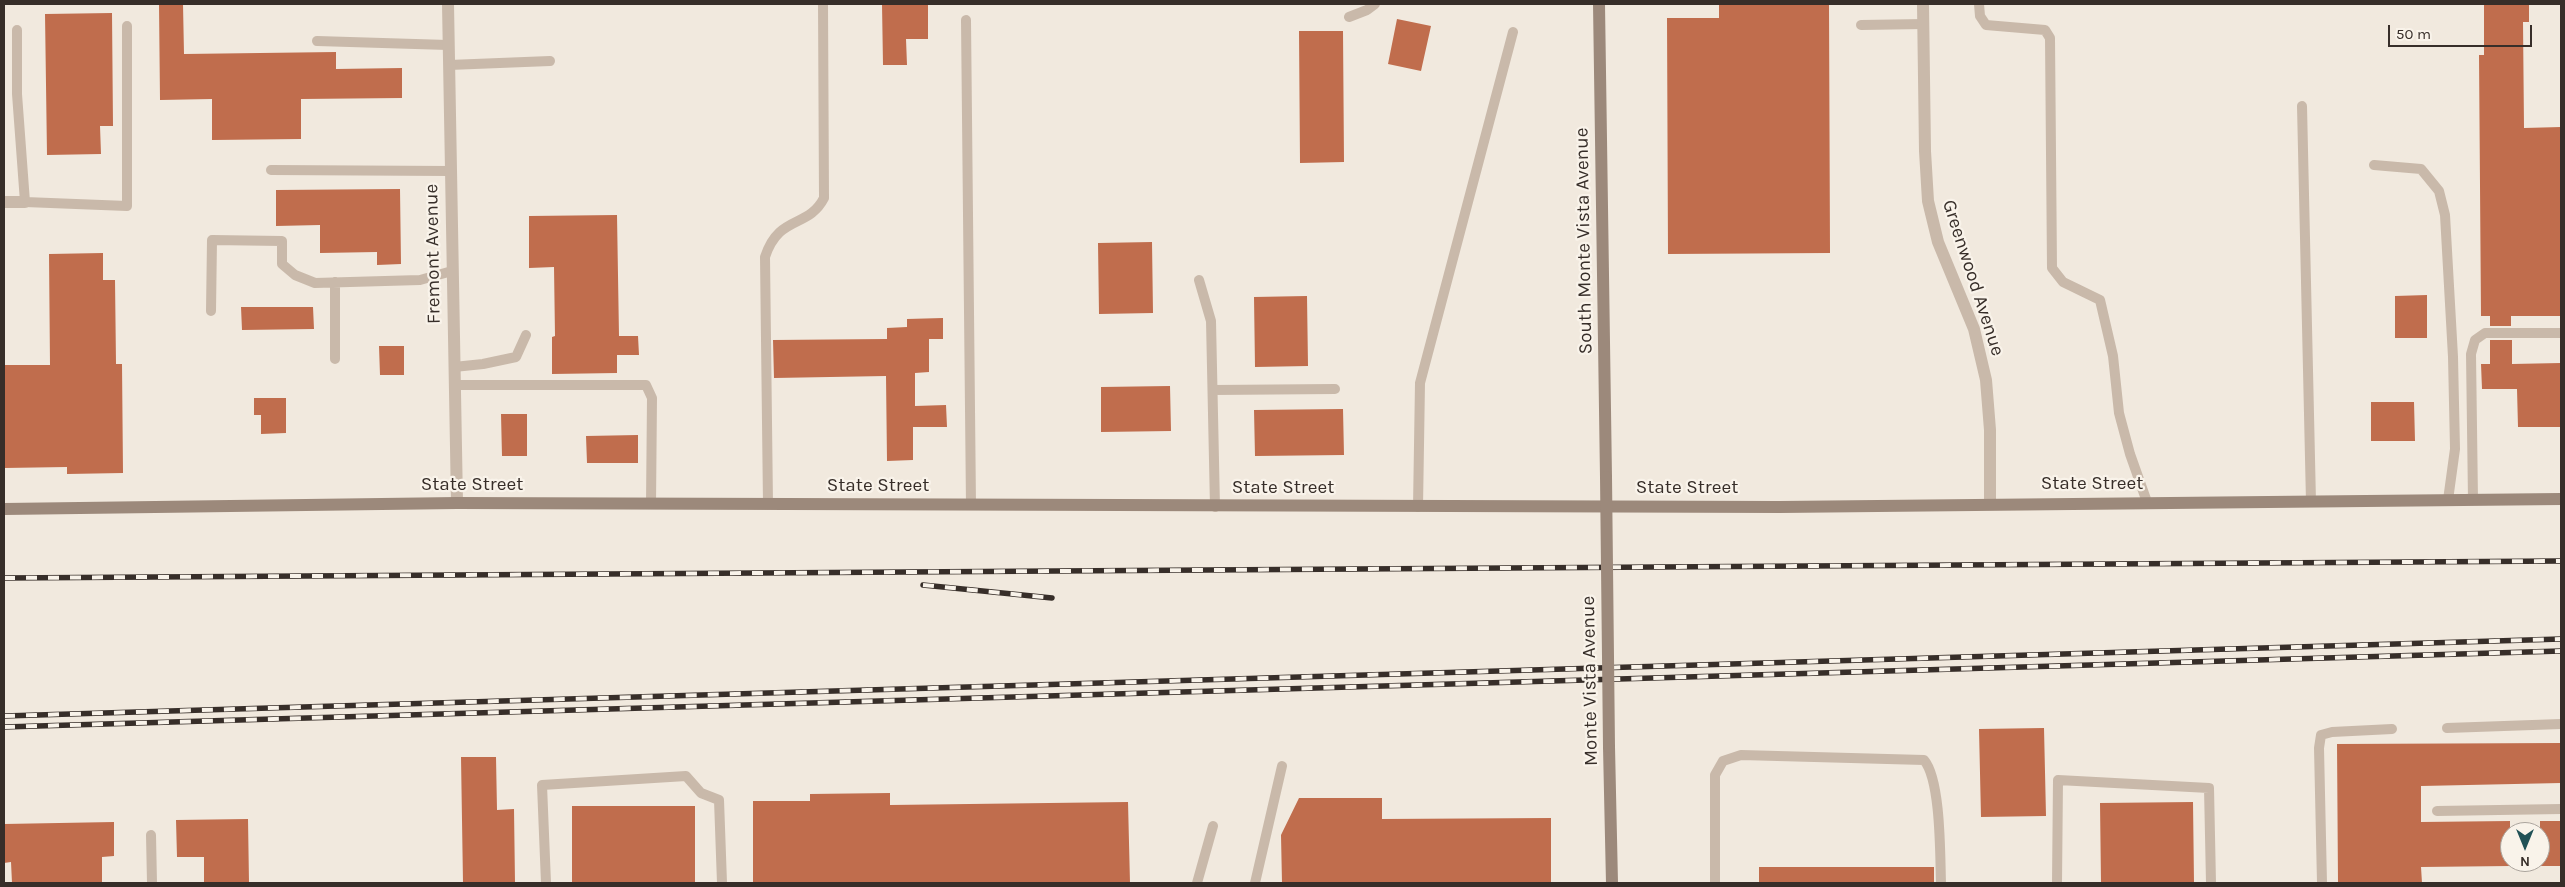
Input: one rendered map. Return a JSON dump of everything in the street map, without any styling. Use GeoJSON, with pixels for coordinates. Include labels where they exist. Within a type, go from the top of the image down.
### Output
{"type":"FeatureCollection","features":[{"type":"Feature","properties":{"kind":"street","name":"Fremont Avenue"},"geometry":{"type":"LineString","coordinates":[[448,4],[457,503]]}},
{"type":"Feature","properties":{"kind":"street","name":"South Monte Vista Avenue"},"geometry":{"type":"LineString","coordinates":[[1599,4],[1606,477]]}},
{"type":"Feature","properties":{"kind":"street","name":"Greenwood Avenue"},"geometry":{"type":"LineString","coordinates":[[1923,4],[1925,152],[1928,201],[1938,242],[1974,329],[1986,380],[1990,430],[1990,504]]}},
{"type":"Feature","properties":{"kind":"street"},"geometry":{"type":"LineString","coordinates":[[4,202],[25,202]]}},
{"type":"Feature","properties":{"kind":"street","name":"Monte Vista Avenue"},"geometry":{"type":"LineString","coordinates":[[1606,477],[1612,883]]}},
{"type":"Feature","properties":{"kind":"street","name":"State Street"},"geometry":{"type":"LineString","coordinates":[[4,509],[457,503],[1215,507],[1780,507],[2561,499]]}},
{"type":"Feature","properties":{"kind":"lane"},"geometry":{"type":"LineString","coordinates":[[768,504],[765,257],[770,240],[780,230],[818,210],[824,198],[823,4]]}},
{"type":"Feature","properties":{"kind":"lane"},"geometry":{"type":"LineString","coordinates":[[1349,17],[1367,10],[1375,4]]}},
{"type":"Feature","properties":{"kind":"lane"},"geometry":{"type":"LineString","coordinates":[[1980,4],[1980,16],[1986,25],[2044,30],[2050,38],[2052,268],[2063,282],[2100,300],[2113,356],[2119,412],[2130,454],[2147,502]]}},
{"type":"Feature","properties":{"kind":"lane"},"geometry":{"type":"LineString","coordinates":[[966,20],[971,505]]}},
{"type":"Feature","properties":{"kind":"lane"},"geometry":{"type":"LineString","coordinates":[[1861,25],[1924,24]]}},
{"type":"Feature","properties":{"kind":"lane"},"geometry":{"type":"LineString","coordinates":[[16,30],[17,94],[25,202],[127,206],[127,26]]}},
{"type":"Feature","properties":{"kind":"lane"},"geometry":{"type":"LineString","coordinates":[[1418,507],[1420,383],[1514,32]]}},
{"type":"Feature","properties":{"kind":"lane"},"geometry":{"type":"LineString","coordinates":[[317,41],[448,45]]}},
{"type":"Feature","properties":{"kind":"lane"},"geometry":{"type":"LineString","coordinates":[[449,65],[550,61]]}},
{"type":"Feature","properties":{"kind":"lane"},"geometry":{"type":"LineString","coordinates":[[2302,106],[2311,502]]}},
{"type":"Feature","properties":{"kind":"lane"},"geometry":{"type":"LineString","coordinates":[[2374,166],[2421,169],[2439,191],[2446,215],[2453,357],[2455,449],[2448,500]]}},
{"type":"Feature","properties":{"kind":"lane"},"geometry":{"type":"LineString","coordinates":[[271,170],[450,171]]}},
{"type":"Feature","properties":{"kind":"lane"},"geometry":{"type":"LineString","coordinates":[[211,311],[212,240],[282,240],[282,264],[295,276],[315,283],[420,280],[452,271]]}},
{"type":"Feature","properties":{"kind":"lane"},"geometry":{"type":"LineString","coordinates":[[1199,280],[1211,321],[1215,507]]}},
{"type":"Feature","properties":{"kind":"lane"},"geometry":{"type":"LineString","coordinates":[[335,282],[335,359]]}},
{"type":"Feature","properties":{"kind":"lane"},"geometry":{"type":"LineString","coordinates":[[2473,500],[2471,354],[2475,340],[2485,333],[2561,333]]}},
{"type":"Feature","properties":{"kind":"lane"},"geometry":{"type":"LineString","coordinates":[[454,367],[482,364],[516,356],[526,335]]}},
{"type":"Feature","properties":{"kind":"lane"},"geometry":{"type":"LineString","coordinates":[[454,385],[646,385],[652,398],[651,504]]}},
{"type":"Feature","properties":{"kind":"lane"},"geometry":{"type":"LineString","coordinates":[[1213,390],[1335,389]]}},
{"type":"Feature","properties":{"kind":"lane"},"geometry":{"type":"LineString","coordinates":[[2447,728],[2561,724]]}},
{"type":"Feature","properties":{"kind":"lane"},"geometry":{"type":"LineString","coordinates":[[2322,883],[2319,748],[2321,735],[2332,732],[2392,730]]}},
{"type":"Feature","properties":{"kind":"lane"},"geometry":{"type":"LineString","coordinates":[[1715,883],[1715,775],[1723,761],[1741,755],[1924,760],[1932,778],[1937,810],[1941,883]]}},
{"type":"Feature","properties":{"kind":"lane"},"geometry":{"type":"LineString","coordinates":[[1255,883],[1282,766]]}},
{"type":"Feature","properties":{"kind":"lane"},"geometry":{"type":"LineString","coordinates":[[546,883],[542,786],[686,776],[701,793],[719,800],[722,883]]}},
{"type":"Feature","properties":{"kind":"lane"},"geometry":{"type":"LineString","coordinates":[[2057,883],[2058,780],[2209,788],[2211,883]]}},
{"type":"Feature","properties":{"kind":"lane"},"geometry":{"type":"LineString","coordinates":[[2437,811],[2561,809]]}},
{"type":"Feature","properties":{"kind":"lane"},"geometry":{"type":"LineString","coordinates":[[1197,883],[1213,826]]}},
{"type":"Feature","properties":{"kind":"lane"},"geometry":{"type":"LineString","coordinates":[[151,835],[152,883]]}},
{"type":"Feature","properties":{"kind":"building"},"geometry":{"type":"Polygon","coordinates":[[[159,4],[183,4],[184,54],[336,52],[336,69],[402,68],[402,98],[301,99],[301,139],[212,140],[212,99],[160,100],[159,4]]]}},
{"type":"Feature","properties":{"kind":"building"},"geometry":{"type":"Polygon","coordinates":[[[882,4],[928,4],[928,39],[906,39],[907,65],[883,65],[882,4]]]}},
{"type":"Feature","properties":{"kind":"building"},"geometry":{"type":"Polygon","coordinates":[[[1719,4],[1829,4],[1830,253],[1668,254],[1667,18],[1719,18],[1719,4]]]}},
{"type":"Feature","properties":{"kind":"building"},"geometry":{"type":"Polygon","coordinates":[[[2484,4],[2529,4],[2529,22],[2523,22],[2524,128],[2561,127],[2561,316],[2511,316],[2511,326],[2490,326],[2490,316],[2481,316],[2479,55],[2484,55],[2484,4]]]}},
{"type":"Feature","properties":{"kind":"building"},"geometry":{"type":"Polygon","coordinates":[[[112,13],[113,126],[100,126],[101,154],[47,155],[45,14],[112,13]]]}},
{"type":"Feature","properties":{"kind":"building"},"geometry":{"type":"Polygon","coordinates":[[[1397,19],[1431,26],[1421,71],[1388,64],[1397,19]]]}},
{"type":"Feature","properties":{"kind":"building"},"geometry":{"type":"Polygon","coordinates":[[[1299,31],[1343,31],[1344,162],[1300,163],[1299,31]]]}},
{"type":"Feature","properties":{"kind":"building"},"geometry":{"type":"Polygon","coordinates":[[[400,189],[401,264],[377,265],[377,252],[320,253],[320,225],[276,226],[276,190],[400,189]]]}},
{"type":"Feature","properties":{"kind":"building"},"geometry":{"type":"Polygon","coordinates":[[[617,215],[619,336],[638,336],[639,355],[617,355],[617,373],[552,374],[552,337],[555,336],[554,267],[529,268],[529,216],[617,215]]]}},
{"type":"Feature","properties":{"kind":"building"},"geometry":{"type":"Polygon","coordinates":[[[1152,242],[1153,313],[1099,314],[1098,243],[1152,242]]]}},
{"type":"Feature","properties":{"kind":"building"},"geometry":{"type":"Polygon","coordinates":[[[103,253],[103,280],[115,280],[116,364],[122,364],[123,473],[67,474],[67,467],[4,468],[4,365],[50,365],[49,254],[103,253]]]}},
{"type":"Feature","properties":{"kind":"building"},"geometry":{"type":"Polygon","coordinates":[[[2427,295],[2427,338],[2395,338],[2395,296],[2427,295]]]}},
{"type":"Feature","properties":{"kind":"building"},"geometry":{"type":"Polygon","coordinates":[[[1307,296],[1308,366],[1255,367],[1254,297],[1307,296]]]}},
{"type":"Feature","properties":{"kind":"building"},"geometry":{"type":"Polygon","coordinates":[[[241,307],[313,307],[314,329],[242,330],[241,307]]]}},
{"type":"Feature","properties":{"kind":"building"},"geometry":{"type":"Polygon","coordinates":[[[943,318],[943,339],[929,339],[929,372],[915,373],[915,406],[946,405],[947,427],[913,427],[913,460],[887,461],[886,376],[774,378],[773,340],[887,339],[887,328],[907,327],[907,319],[943,318]]]}},
{"type":"Feature","properties":{"kind":"building"},"geometry":{"type":"Polygon","coordinates":[[[2490,340],[2512,340],[2512,364],[2561,363],[2561,427],[2518,427],[2517,389],[2482,389],[2481,364],[2490,364],[2490,340]]]}},
{"type":"Feature","properties":{"kind":"building"},"geometry":{"type":"Polygon","coordinates":[[[379,346],[404,346],[404,375],[380,375],[379,346]]]}},
{"type":"Feature","properties":{"kind":"building"},"geometry":{"type":"Polygon","coordinates":[[[1170,386],[1171,431],[1101,432],[1101,387],[1170,386]]]}},
{"type":"Feature","properties":{"kind":"building"},"geometry":{"type":"Polygon","coordinates":[[[254,398],[286,398],[286,433],[261,434],[261,415],[254,415],[254,398]]]}},
{"type":"Feature","properties":{"kind":"building"},"geometry":{"type":"Polygon","coordinates":[[[2371,402],[2414,402],[2415,441],[2371,441],[2371,402]]]}},
{"type":"Feature","properties":{"kind":"building"},"geometry":{"type":"Polygon","coordinates":[[[1343,409],[1344,455],[1255,456],[1254,410],[1343,409]]]}},
{"type":"Feature","properties":{"kind":"building"},"geometry":{"type":"Polygon","coordinates":[[[501,414],[527,414],[527,456],[502,456],[501,414]]]}},
{"type":"Feature","properties":{"kind":"building"},"geometry":{"type":"Polygon","coordinates":[[[638,435],[638,463],[587,463],[586,436],[638,435]]]}},
{"type":"Feature","properties":{"kind":"building"},"geometry":{"type":"Polygon","coordinates":[[[2044,728],[2046,816],[1981,817],[1979,729],[2044,728]]]}},
{"type":"Feature","properties":{"kind":"building"},"geometry":{"type":"Polygon","coordinates":[[[2561,743],[2561,783],[2421,786],[2421,822],[2510,821],[2500,822],[2500,866],[2421,867],[2422,883],[2338,883],[2337,744],[2561,743]]]}},
{"type":"Feature","properties":{"kind":"building"},"geometry":{"type":"Polygon","coordinates":[[[461,757],[496,757],[497,810],[514,809],[515,883],[463,883],[461,757]]]}},
{"type":"Feature","properties":{"kind":"building"},"geometry":{"type":"Polygon","coordinates":[[[890,793],[890,805],[1128,802],[1130,883],[753,883],[753,801],[810,801],[810,794],[890,793]]]}},
{"type":"Feature","properties":{"kind":"building"},"geometry":{"type":"Polygon","coordinates":[[[1299,798],[1382,798],[1382,819],[1551,818],[1551,883],[1282,883],[1281,835],[1299,798]]]}},
{"type":"Feature","properties":{"kind":"building"},"geometry":{"type":"Polygon","coordinates":[[[2193,802],[2194,883],[2101,883],[2100,803],[2193,802]]]}},
{"type":"Feature","properties":{"kind":"building"},"geometry":{"type":"Polygon","coordinates":[[[572,806],[695,806],[695,883],[572,883],[572,806]]]}},
{"type":"Feature","properties":{"kind":"building"},"geometry":{"type":"Polygon","coordinates":[[[248,819],[249,883],[204,883],[204,857],[177,857],[176,820],[248,819]]]}},
{"type":"Feature","properties":{"kind":"building"},"geometry":{"type":"Polygon","coordinates":[[[2561,821],[2561,866],[2550,866],[2550,822],[2540,822],[2561,821]]]}},
{"type":"Feature","properties":{"kind":"building"},"geometry":{"type":"Polygon","coordinates":[[[114,822],[114,856],[102,857],[102,883],[12,883],[11,862],[4,863],[4,824],[114,822]]]}},
{"type":"Feature","properties":{"kind":"building"},"geometry":{"type":"Polygon","coordinates":[[[1759,867],[1934,867],[1934,883],[1759,883],[1759,867]]]}},
{"type":"Feature","properties":{"kind":"railway"},"geometry":{"type":"LineString","coordinates":[[4,578],[2561,561]]}},
{"type":"Feature","properties":{"kind":"railway"},"geometry":{"type":"LineString","coordinates":[[923,585],[1052,598]]}},
{"type":"Feature","properties":{"kind":"railway"},"geometry":{"type":"LineString","coordinates":[[4,716],[2561,639]]}},
{"type":"Feature","properties":{"kind":"railway"},"geometry":{"type":"LineString","coordinates":[[4,727],[2561,651]]}}]}
